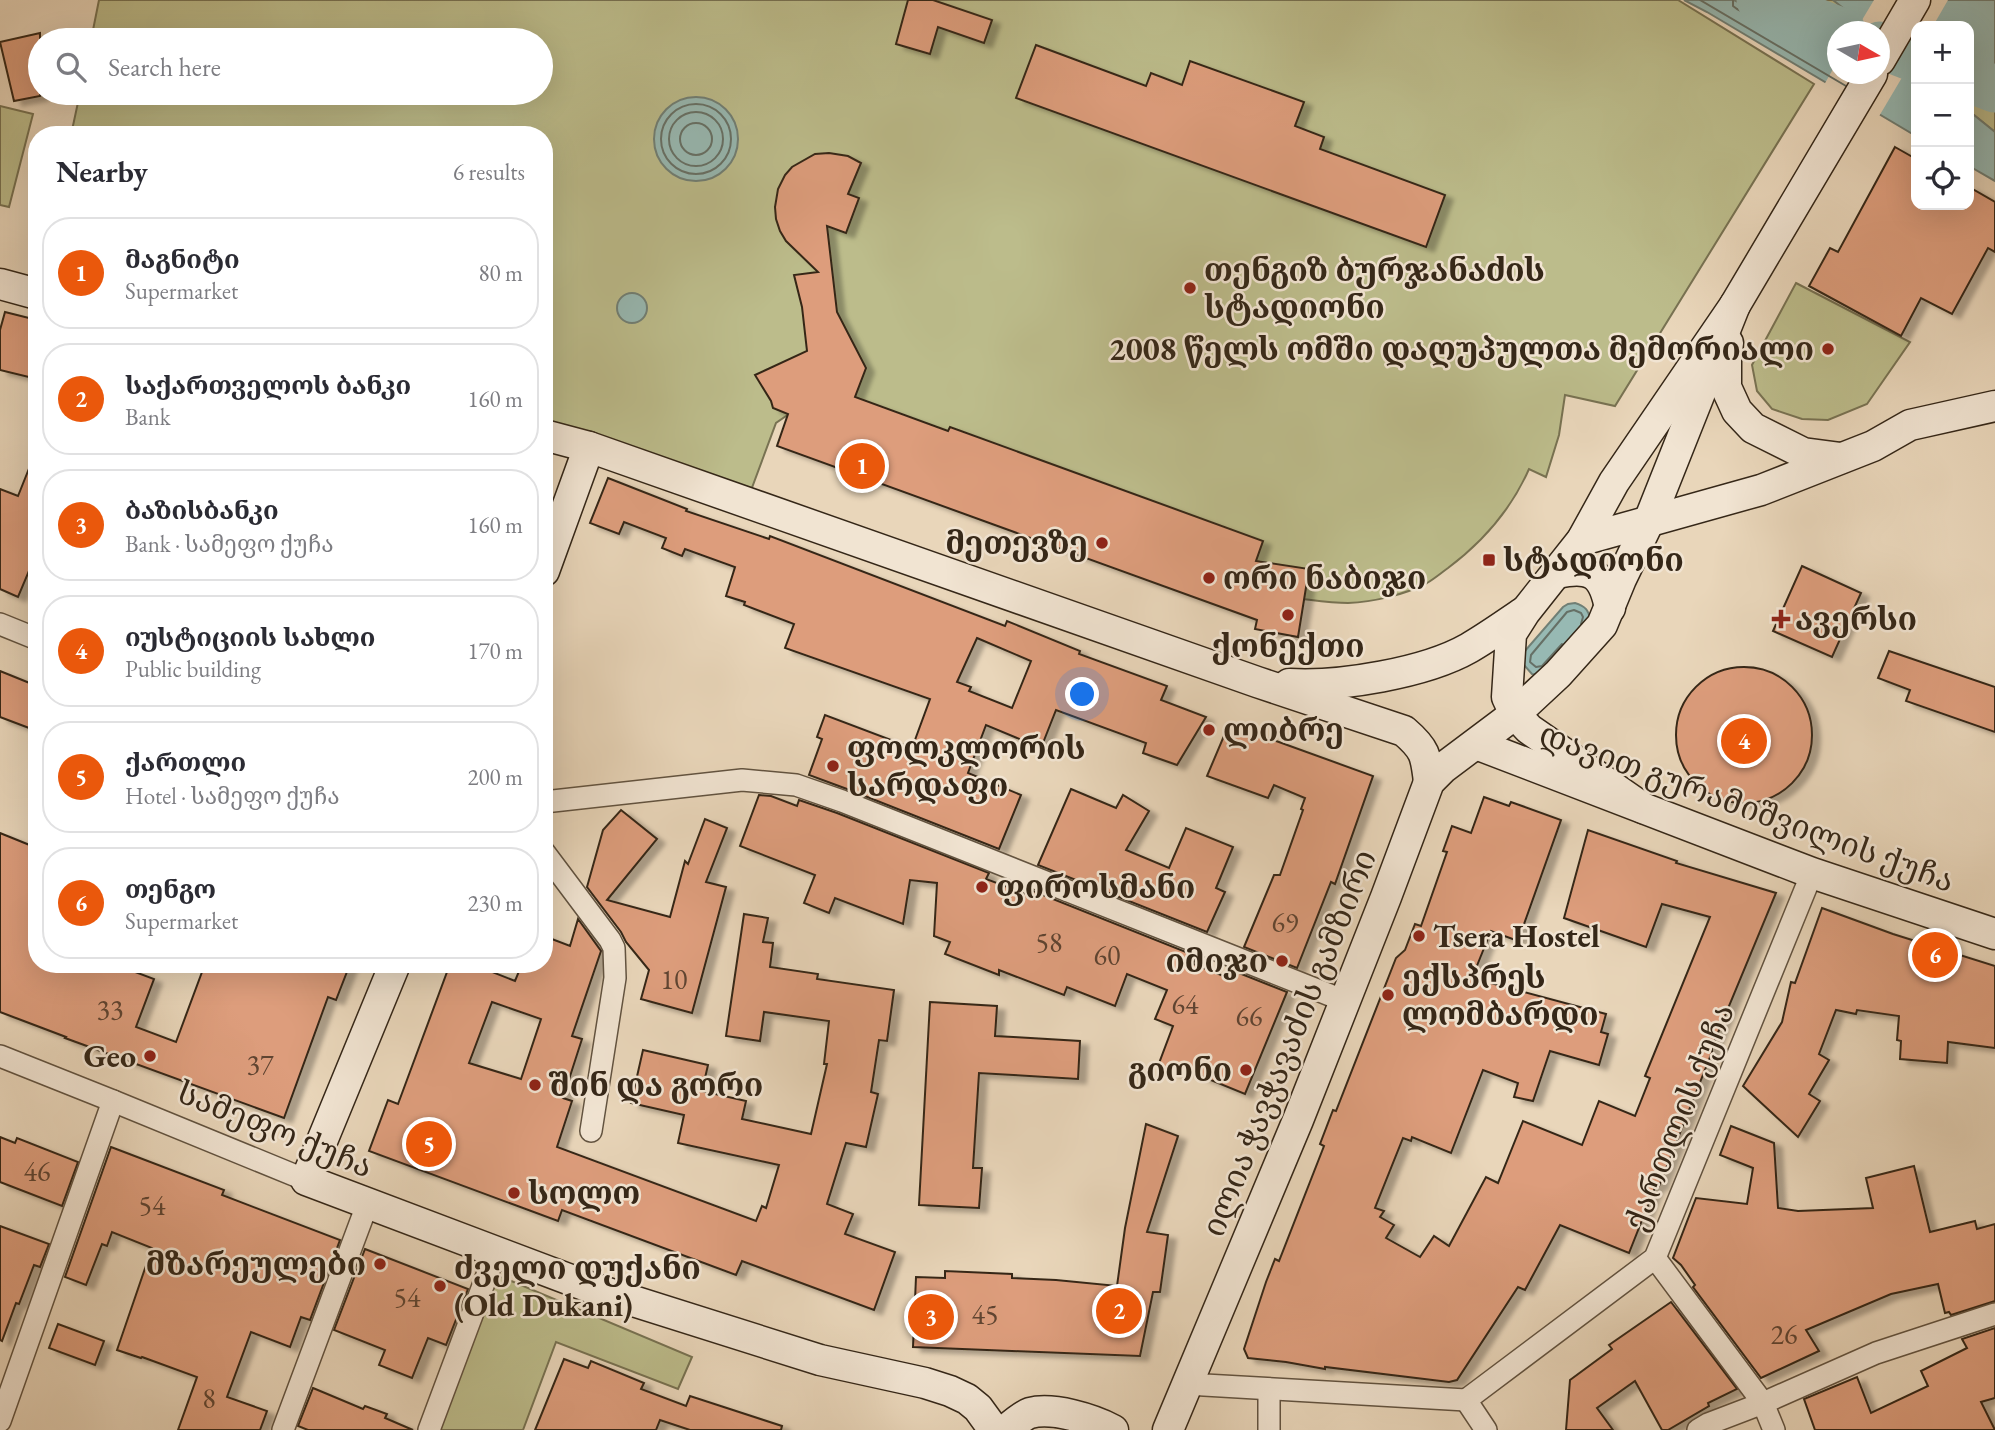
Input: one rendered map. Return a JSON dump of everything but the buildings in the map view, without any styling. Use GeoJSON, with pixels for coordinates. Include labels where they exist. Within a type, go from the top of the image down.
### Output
{"type":"FeatureCollection","features":[{"type":"Feature","properties":{"kind":"main road"},"geometry":{"type":"LineString","coordinates":[[1890,43],[1915,0]]}},
{"type":"Feature","properties":{"kind":"main road","name":"ილია ჭავჭავაძის გამზირი"},"geometry":{"type":"LineString","coordinates":[[1515,714],[1507,697],[1511,634],[1582,540],[1614,482],[1734,305],[1865,84]]}},
{"type":"Feature","properties":{"kind":"main road"},"geometry":{"type":"LineString","coordinates":[[0,284],[28,292]]}},
{"type":"Feature","properties":{"kind":"main road"},"geometry":{"type":"LineString","coordinates":[[1734,305],[1726,357],[1726,387],[1737,411],[1753,429],[1802,453],[1843,458]]}},
{"type":"Feature","properties":{"kind":"main road","name":"ილია ჭავჭავაძის გამზირი"},"geometry":{"type":"LineString","coordinates":[[1168,1430],[1298,1120],[1429,782],[1443,768],[1515,714],[1558,674],[1602,625],[1648,521],[1734,305]]}},
{"type":"Feature","properties":{"kind":"main road"},"geometry":{"type":"LineString","coordinates":[[1582,540],[1761,490],[1873,446],[1910,425],[1995,406]]}},
{"type":"Feature","properties":{"kind":"main road"},"geometry":{"type":"LineString","coordinates":[[553,437],[589,447],[1257,682],[1404,731],[1423,751],[1429,782]]}},
{"type":"Feature","properties":{"kind":"main road"},"geometry":{"type":"LineString","coordinates":[[553,546],[589,447]]}},
{"type":"Feature","properties":{"kind":"main road"},"geometry":{"type":"LineString","coordinates":[[1557,573],[1577,569],[1592,574],[1606,587],[1610,608]]}},
{"type":"Feature","properties":{"kind":"main road"},"geometry":{"type":"LineString","coordinates":[[1257,682],[1318,684],[1393,674],[1467,649],[1525,612]]}},
{"type":"Feature","properties":{"kind":"main road"},"geometry":{"type":"LineString","coordinates":[[1509,664],[1527,678],[1558,674]]}},
{"type":"Feature","properties":{"kind":"main road"},"geometry":{"type":"LineString","coordinates":[[1515,714],[1529,729],[1643,808]]}},
{"type":"Feature","properties":{"kind":"main road","name":"დავით გურამიშვილის ქუჩა"},"geometry":{"type":"LineString","coordinates":[[1476,744],[1812,873],[1995,934]]}},
{"type":"Feature","properties":{"kind":"main road"},"geometry":{"type":"LineString","coordinates":[[306,1180],[391,973]]}},
{"type":"Feature","properties":{"kind":"main road","name":"სამეფო ქუჩა"},"geometry":{"type":"LineString","coordinates":[[306,1180],[592,1288],[820,1360],[950,1391],[978,1408],[994,1430]]}},
{"type":"Feature","properties":{"kind":"main road"},"geometry":{"type":"LineString","coordinates":[[1006,1430],[1029,1413],[1056,1412],[1086,1419],[1113,1430]]}},
{"type":"Feature","properties":{"kind":"street"},"geometry":{"type":"LineString","coordinates":[[0,624],[28,635]]}},
{"type":"Feature","properties":{"kind":"street"},"geometry":{"type":"LineString","coordinates":[[553,802],[742,780],[796,785],[842,800],[1345,1001]]}},
{"type":"Feature","properties":{"kind":"street"},"geometry":{"type":"LineString","coordinates":[[553,864],[614,948],[615,978],[591,1131]]}},
{"type":"Feature","properties":{"kind":"street","name":"ქართლის ქუჩა"},"geometry":{"type":"LineString","coordinates":[[1465,1400],[1655,1258],[1812,873]]}},
{"type":"Feature","properties":{"kind":"street","name":"სამეფო ქუჩა"},"geometry":{"type":"LineString","coordinates":[[0,1056],[306,1180]]}},
{"type":"Feature","properties":{"kind":"street"},"geometry":{"type":"LineString","coordinates":[[0,1421],[113,1101]]}},
{"type":"Feature","properties":{"kind":"street"},"geometry":{"type":"LineString","coordinates":[[283,1430],[368,1205]]}},
{"type":"Feature","properties":{"kind":"street"},"geometry":{"type":"LineString","coordinates":[[429,1430],[496,1251]]}},
{"type":"Feature","properties":{"kind":"street"},"geometry":{"type":"LineString","coordinates":[[1655,1258],[1763,1403],[1774,1430]]}},
{"type":"Feature","properties":{"kind":"street"},"geometry":{"type":"LineString","coordinates":[[1698,1430],[1876,1353],[1995,1314]]}},
{"type":"Feature","properties":{"kind":"street"},"geometry":{"type":"LineString","coordinates":[[1187,1384],[1465,1400],[1486,1430]]}},
{"type":"Feature","properties":{"kind":"street"},"geometry":{"type":"LineString","coordinates":[[1269,1389],[1269,1430]]}},
{"type":"Feature","properties":{"kind":"green space"},"geometry":{"type":"Polygon","coordinates":[[[99,0],[1678,0],[1814,84],[1615,406],[1565,395],[1559,435],[1546,477],[1529,469],[1505,511],[1473,547],[1435,578],[1418,587],[1378,599],[1341,603],[1295,598],[789,414],[776,423],[750,493],[553,424],[553,126],[73,126],[77,105],[553,105],[553,28],[93,28],[99,0]]]}},
{"type":"Feature","properties":{"kind":"green space"},"geometry":{"type":"Polygon","coordinates":[[[1734,0],[1834,0],[1862,21],[1827,21],[1827,38],[1787,26],[1734,0]]]}},
{"type":"Feature","properties":{"kind":"green space"},"geometry":{"type":"Polygon","coordinates":[[[1890,34],[1911,41],[1911,69],[1890,61],[1890,34]]]}},
{"type":"Feature","properties":{"kind":"green space"},"geometry":{"type":"Polygon","coordinates":[[[1974,61],[1995,73],[1995,132],[1974,115],[1974,61]]]}},
{"type":"Feature","properties":{"kind":"green space"},"geometry":{"type":"Polygon","coordinates":[[[0,106],[33,114],[9,207],[0,205],[0,106]]]}},
{"type":"Feature","properties":{"kind":"green space"},"geometry":{"type":"Polygon","coordinates":[[[1796,283],[1910,342],[1867,404],[1828,420],[1802,419],[1772,409],[1757,391],[1752,365],[1796,283]]]}},
{"type":"Feature","properties":{"kind":"green space"},"geometry":{"type":"Polygon","coordinates":[[[497,1275],[692,1357],[678,1389],[556,1342],[523,1430],[439,1430],[497,1275]]]}},
{"type":"Feature","properties":{"kind":"water"},"geometry":{"type":"Polygon","coordinates":[[[1684,0],[1734,0],[1787,26],[1827,38],[1827,83],[1684,0]]]}},
{"type":"Feature","properties":{"kind":"water"},"geometry":{"type":"Polygon","coordinates":[[[1833,0],[1995,0],[1995,73],[1974,61],[1974,21],[1911,21],[1911,27],[1890,30],[1890,21],[1858,20],[1833,0]]]}},
{"type":"Feature","properties":{"kind":"water"},"geometry":{"type":"Polygon","coordinates":[[[1890,61],[1911,69],[1911,133],[1828,84],[1890,84],[1890,61]]]}},
{"type":"Feature","properties":{"kind":"water"},"geometry":{"type":"Polygon","coordinates":[[[688,97],[704,97],[720,104],[731,115],[738,131],[735,155],[726,169],[704,181],[688,181],[672,174],[661,163],[654,147],[654,131],[661,115],[672,104],[688,97]]]}},
{"type":"Feature","properties":{"kind":"water"},"geometry":{"type":"Polygon","coordinates":[[[1974,115],[1995,132],[1995,181],[1974,169],[1974,115]]]}},
{"type":"Feature","properties":{"kind":"water"},"geometry":{"type":"Polygon","coordinates":[[[632,293],[643,297],[647,308],[643,319],[632,323],[621,319],[617,308],[621,297],[632,293]]]}},
{"type":"Feature","properties":{"kind":"water"},"geometry":{"type":"Polygon","coordinates":[[[1575,603],[1586,610],[1589,622],[1539,675],[1532,674],[1523,664],[1524,652],[1563,607],[1575,603]]]}},
{"type":"Feature","properties":{"kind":"pier"},"geometry":{"type":"Polygon","coordinates":[[[1874,0],[1948,0],[1936,21],[1911,21],[1911,45],[1890,37],[1890,21],[1861,21],[1874,0]]]}},
{"type":"Feature","properties":{"kind":"pier"},"geometry":{"type":"Polygon","coordinates":[[[1890,57],[1910,64],[1878,118],[1824,85],[1827,80],[1827,84],[1890,84],[1890,57]]]}},
{"type":"Feature","properties":{"kind":"waterway"},"geometry":{"type":"LineString","coordinates":[[1760,0],[1827,26]]}},
{"type":"Feature","properties":{"kind":"waterway"},"geometry":{"type":"LineString","coordinates":[[1890,49],[1911,57]]}},
{"type":"Feature","properties":{"kind":"waterway"},"geometry":{"type":"LineString","coordinates":[[1974,81],[1995,89]]}},
{"type":"Feature","properties":{"kind":"place","name":"თენგიზ ბურჯანაძის სტადიონი"},"geometry":{"type":"Point","coordinates":[1190,288]}},
{"type":"Feature","properties":{"kind":"place","name":"2008 წელს ომში დაღუპულთა მემორიალი"},"geometry":{"type":"Point","coordinates":[1828,349]}},
{"type":"Feature","properties":{"kind":"place","name":"მაგნიტი"},"geometry":{"type":"Point","coordinates":[862,466]}},
{"type":"Feature","properties":{"kind":"place","name":"მეთევზე"},"geometry":{"type":"Point","coordinates":[1102,543]}},
{"type":"Feature","properties":{"kind":"place","name":"სტადიონი"},"geometry":{"type":"Point","coordinates":[1489,560]}},
{"type":"Feature","properties":{"kind":"place","name":"ორი ნაბიჯი"},"geometry":{"type":"Point","coordinates":[1209,578]}},
{"type":"Feature","properties":{"kind":"place","name":"ქონექთი"},"geometry":{"type":"Point","coordinates":[1288,615]}},
{"type":"Feature","properties":{"kind":"place","name":"ავერსი"},"geometry":{"type":"Point","coordinates":[1781,619]}},
{"type":"Feature","properties":{"kind":"place","name":"ლიბრე"},"geometry":{"type":"Point","coordinates":[1209,730]}},
{"type":"Feature","properties":{"kind":"place","name":"იუსტიციის სახლი"},"geometry":{"type":"Point","coordinates":[1744,741]}},
{"type":"Feature","properties":{"kind":"place","name":"ფოლკლორის სარდაფი"},"geometry":{"type":"Point","coordinates":[833,766]}},
{"type":"Feature","properties":{"kind":"place","name":"ფიროსმანი"},"geometry":{"type":"Point","coordinates":[982,887]}},
{"type":"Feature","properties":{"kind":"place","name":"Tsera Hostel"},"geometry":{"type":"Point","coordinates":[1419,936]}},
{"type":"Feature","properties":{"kind":"place","name":"თენგო"},"geometry":{"type":"Point","coordinates":[1935,955]}},
{"type":"Feature","properties":{"kind":"place","name":"იმიჯი"},"geometry":{"type":"Point","coordinates":[1282,961]}},
{"type":"Feature","properties":{"kind":"place","name":"ექსპრეს ლომბარდი"},"geometry":{"type":"Point","coordinates":[1388,995]}},
{"type":"Feature","properties":{"kind":"place","name":"Geo"},"geometry":{"type":"Point","coordinates":[150,1056]}},
{"type":"Feature","properties":{"kind":"place","name":"გიონი"},"geometry":{"type":"Point","coordinates":[1246,1070]}},
{"type":"Feature","properties":{"kind":"place","name":"შინ და გორი"},"geometry":{"type":"Point","coordinates":[535,1085]}},
{"type":"Feature","properties":{"kind":"place","name":"ქართლი"},"geometry":{"type":"Point","coordinates":[429,1144]}},
{"type":"Feature","properties":{"kind":"place","name":"სოლო"},"geometry":{"type":"Point","coordinates":[514,1193]}},
{"type":"Feature","properties":{"kind":"place","name":"მზარეულები"},"geometry":{"type":"Point","coordinates":[380,1264]}},
{"type":"Feature","properties":{"kind":"place","name":"ძველი დუქანი (Old Dukani)"},"geometry":{"type":"Point","coordinates":[440,1286]}},
{"type":"Feature","properties":{"kind":"place","name":"საქართველოს ბანკი"},"geometry":{"type":"Point","coordinates":[1119,1311]}},
{"type":"Feature","properties":{"kind":"place","name":"ბაზისბანკი"},"geometry":{"type":"Point","coordinates":[931,1317]}}]}
